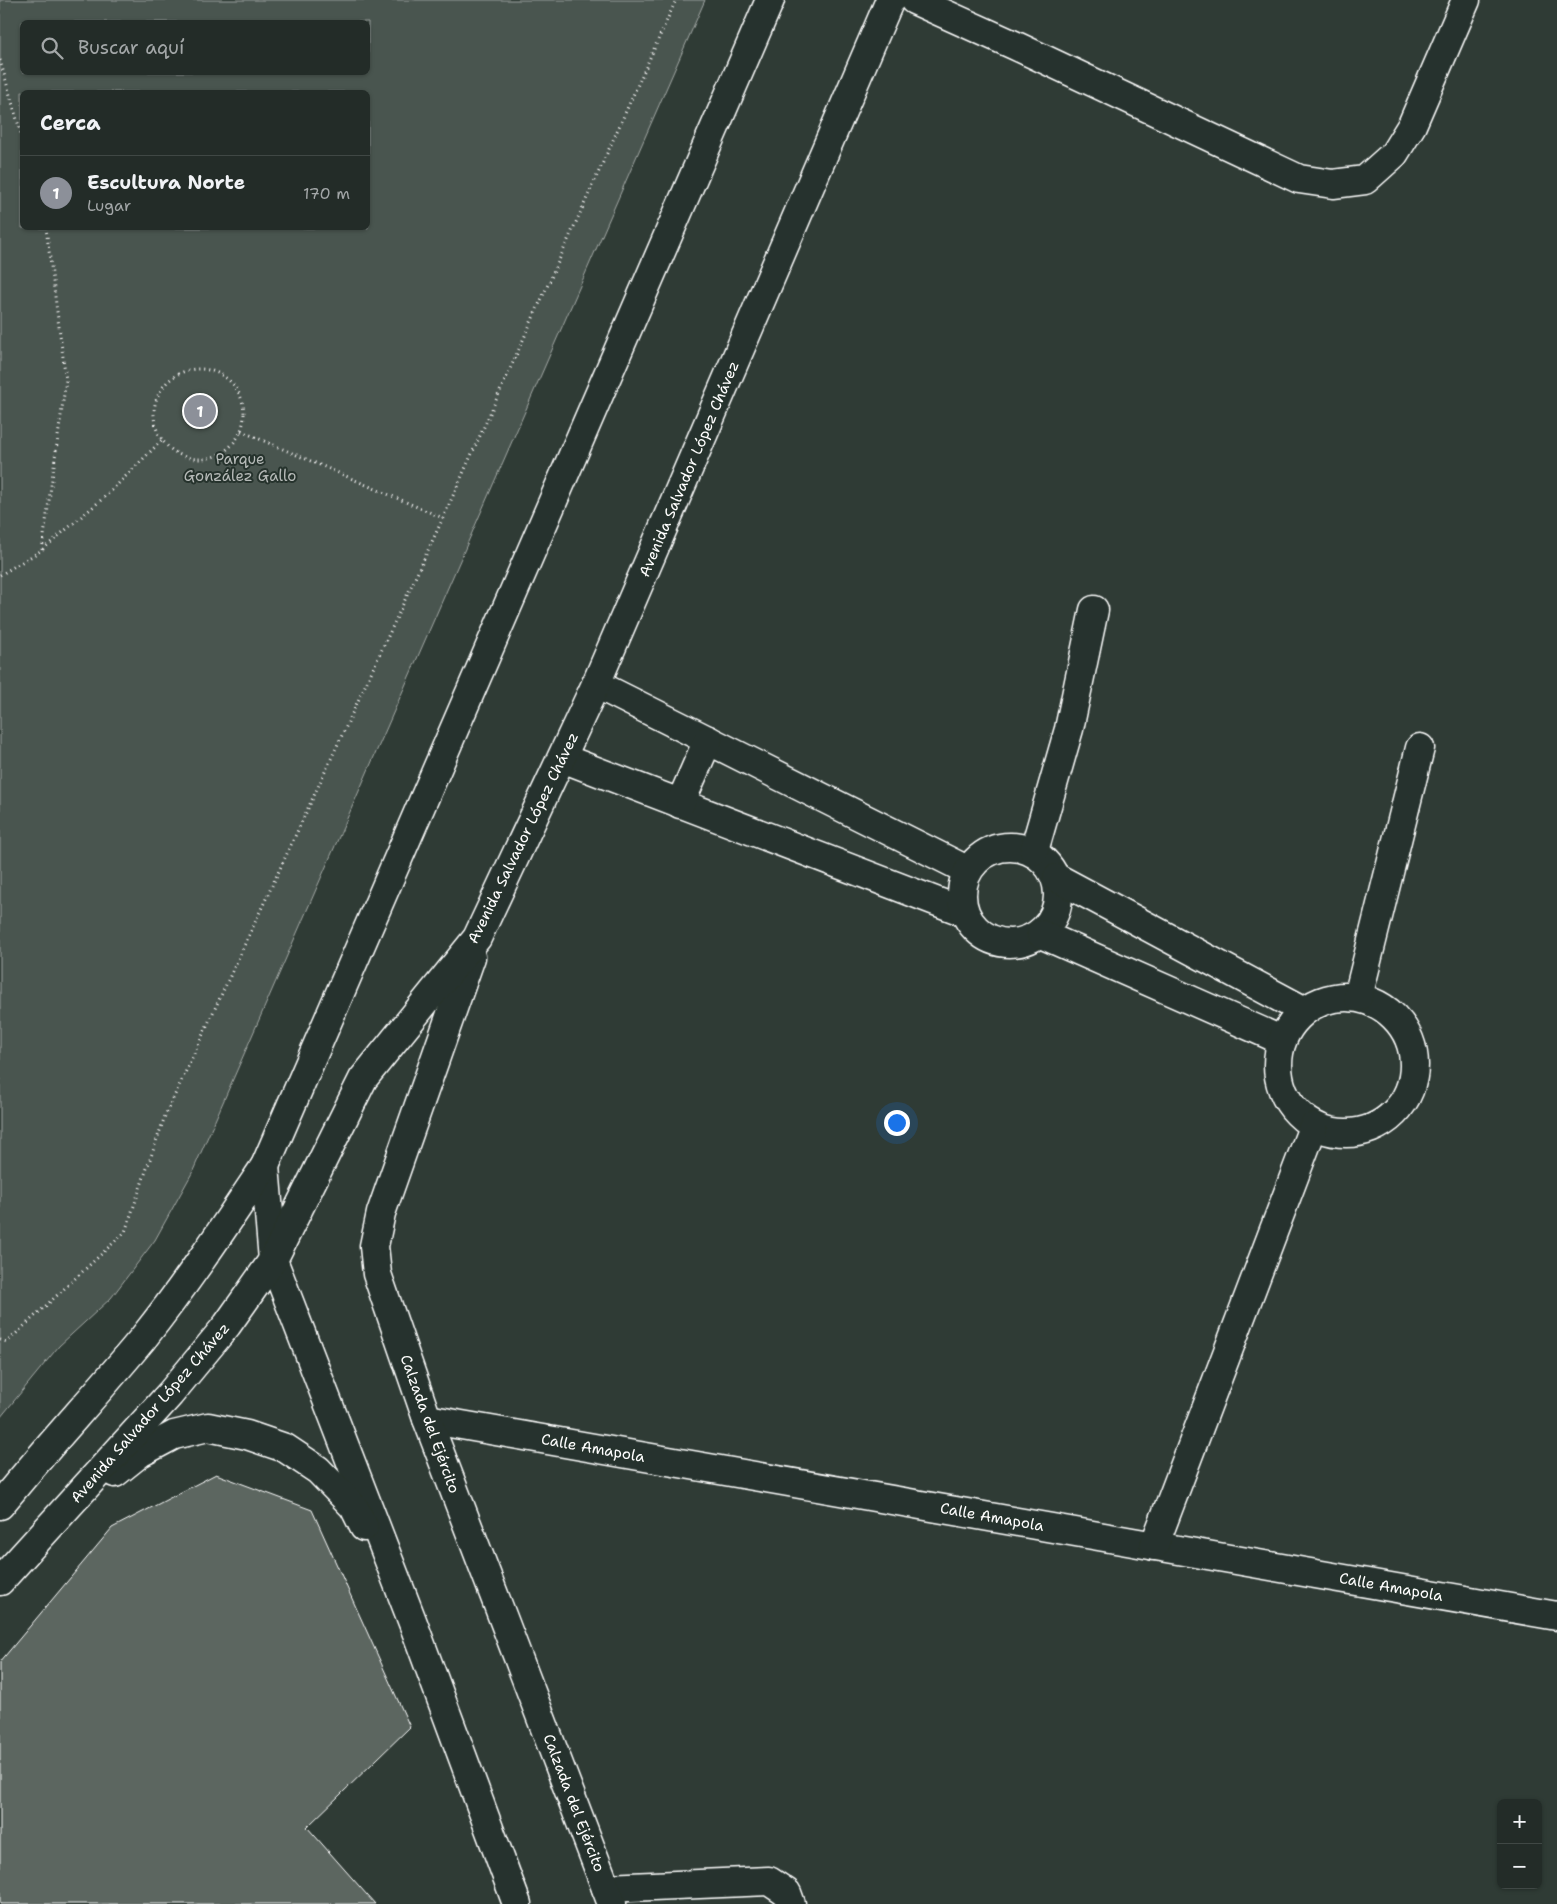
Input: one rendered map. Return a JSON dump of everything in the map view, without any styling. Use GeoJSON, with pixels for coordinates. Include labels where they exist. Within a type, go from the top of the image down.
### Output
{"type":"FeatureCollection","features":[{"type":"Feature","properties":{"kind":"main road"},"geometry":{"type":"LineString","coordinates":[[0,1505],[36,1460],[144,1336],[219,1235],[265,1166],[770,0]]}},
{"type":"Feature","properties":{"kind":"main road","name":"Avenida Salvador López Chávez"},"geometry":{"type":"LineString","coordinates":[[0,1581],[170,1394],[227,1325],[273,1260],[363,1079],[477,938],[596,684],[890,0]]}},
{"type":"Feature","properties":{"kind":"main road"},"geometry":{"type":"LineString","coordinates":[[914,0],[1299,179],[1333,184],[1365,180],[1394,154],[1412,125],[1466,0]]}},
{"type":"Feature","properties":{"kind":"main road"},"geometry":{"type":"LineString","coordinates":[[1034,851],[1069,729],[1094,610]]}},
{"type":"Feature","properties":{"kind":"main road"},"geometry":{"type":"LineString","coordinates":[[596,684],[967,870]]}},
{"type":"Feature","properties":{"kind":"main road"},"geometry":{"type":"LineString","coordinates":[[680,804],[708,740]]}},
{"type":"Feature","properties":{"kind":"main road"},"geometry":{"type":"LineString","coordinates":[[1358,997],[1420,748]]}},
{"type":"Feature","properties":{"kind":"main road"},"geometry":{"type":"LineString","coordinates":[[562,758],[964,912]]}},
{"type":"Feature","properties":{"kind":"main road"},"geometry":{"type":"LineString","coordinates":[[1057,878],[1060,898],[1054,918],[1041,934],[1019,943],[996,942],[976,931],[964,912],[960,890],[967,870],[985,852],[1010,845],[1034,851],[1057,878],[1303,1010]]}},
{"type":"Feature","properties":{"kind":"main road"},"geometry":{"type":"LineString","coordinates":[[1041,934],[1281,1040]]}},
{"type":"Feature","properties":{"kind":"main road","name":"Calzada del Ejército"},"geometry":{"type":"LineString","coordinates":[[477,938],[381,1214],[374,1246],[376,1274],[427,1418],[609,1896]]}},
{"type":"Feature","properties":{"kind":"main road"},"geometry":{"type":"LineString","coordinates":[[1338,996],[1358,997],[1389,1010],[1410,1037],[1415,1071],[1404,1103],[1380,1126],[1347,1135],[1313,1127],[1288,1105],[1276,1074],[1281,1040],[1303,1010],[1320,1001],[1338,996]]}},
{"type":"Feature","properties":{"kind":"main road"},"geometry":{"type":"LineString","coordinates":[[1154,1546],[1313,1127]]}},
{"type":"Feature","properties":{"kind":"main road"},"geometry":{"type":"LineString","coordinates":[[265,1166],[273,1260],[413,1623],[517,1904]]}},
{"type":"Feature","properties":{"kind":"main road","name":"Calle Amapola"},"geometry":{"type":"LineString","coordinates":[[427,1418],[1557,1616]]}},
{"type":"Feature","properties":{"kind":"main road"},"geometry":{"type":"LineString","coordinates":[[62,1513],[140,1453],[174,1436],[208,1427],[247,1435],[285,1448],[318,1470],[354,1507],[413,1623]]}},
{"type":"Feature","properties":{"kind":"main road"},"geometry":{"type":"LineString","coordinates":[[609,1896],[769,1881],[787,1893],[791,1904]]}},
{"type":"Feature","properties":{"kind":"path"},"geometry":{"type":"LineString","coordinates":[[0,1340],[8,1342],[125,1232],[164,1116],[443,518],[676,0]]}},
{"type":"Feature","properties":{"kind":"path"},"geometry":{"type":"LineString","coordinates":[[0,60],[20,130]]}},
{"type":"Feature","properties":{"kind":"path"},"geometry":{"type":"LineString","coordinates":[[42,550],[66,380],[46,230]]}},
{"type":"Feature","properties":{"kind":"path"},"geometry":{"type":"LineString","coordinates":[[194,369],[210,370],[224,376],[235,386],[244,408],[241,430],[234,442],[224,452],[211,458],[198,459],[184,456],[172,450],[162,440],[156,426],[154,411],[158,396],[166,383],[179,374],[194,369]]}},
{"type":"Feature","properties":{"kind":"path"},"geometry":{"type":"LineString","coordinates":[[241,430],[443,518]]}},
{"type":"Feature","properties":{"kind":"path"},"geometry":{"type":"LineString","coordinates":[[0,575],[42,550],[107,495],[162,440]]}},
{"type":"Feature","properties":{"kind":"green space","name":"Parque González Gallo"},"geometry":{"type":"Polygon","coordinates":[[[0,0],[705,0],[192,1173],[155,1240],[111,1298],[59,1346],[0,1418],[0,0]]]}},
{"type":"Feature","properties":{"kind":"building"},"geometry":{"type":"Polygon","coordinates":[[[216,1474],[312,1510],[410,1727],[307,1827],[375,1904],[0,1904],[0,1662],[112,1528],[216,1474]]]}},
{"type":"Feature","properties":{"kind":"place","name":"Escultura Norte"},"geometry":{"type":"Point","coordinates":[200,411]}}]}
